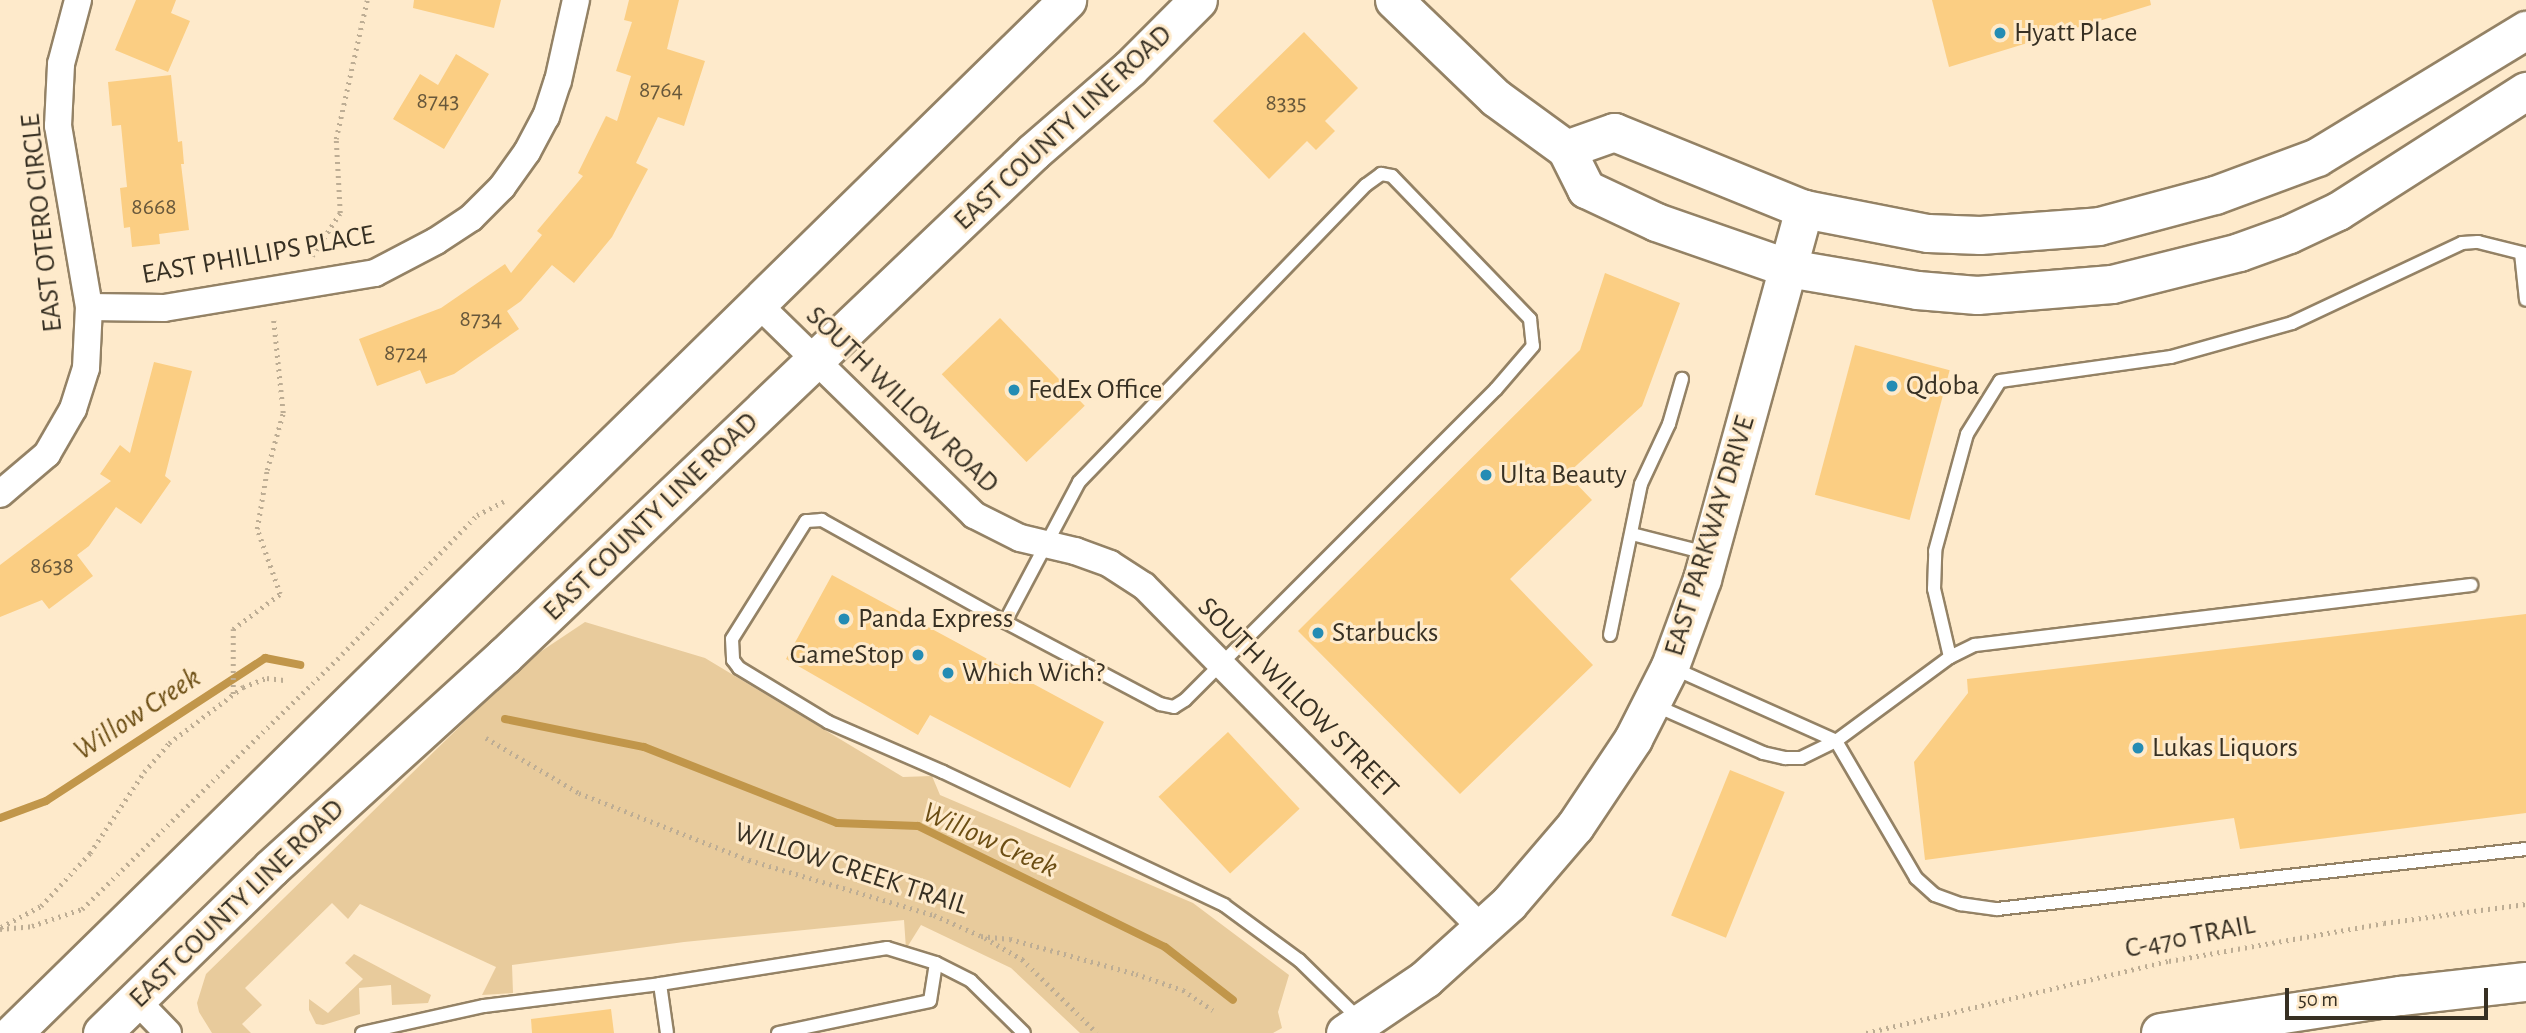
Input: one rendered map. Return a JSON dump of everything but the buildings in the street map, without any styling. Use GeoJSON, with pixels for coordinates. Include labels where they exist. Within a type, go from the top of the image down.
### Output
{"type":"FeatureCollection","features":[{"type":"Feature","properties":{"kind":"highway"},"geometry":{"type":"LineString","coordinates":[[2161,1033],[2401,996],[2526,982]]}},
{"type":"Feature","properties":{"kind":"main road"},"geometry":{"type":"LineString","coordinates":[[13,1033],[759,305],[1067,0]]}},
{"type":"Feature","properties":{"kind":"main road","name":"EAST COUNTY LINE ROAD"},"geometry":{"type":"LineString","coordinates":[[102,1033],[271,868],[505,656],[1033,152],[1130,68],[1198,0]]}},
{"type":"Feature","properties":{"kind":"main road"},"geometry":{"type":"LineString","coordinates":[[1394,0],[1496,98],[1566,149],[1586,189],[1610,202],[1656,222],[1787,268],[1904,289],[1977,295],[2112,284],[2178,270],[2289,234],[2338,211],[2526,90]]}},
{"type":"Feature","properties":{"kind":"main road"},"geometry":{"type":"LineString","coordinates":[[1566,149],[1614,132],[1804,209],[1928,233],[1980,235],[2099,226],[2157,212],[2263,180],[2317,157],[2526,30]]}},
{"type":"Feature","properties":{"kind":"main road","name":"EAST PARKWAY DRIVE"},"geometry":{"type":"LineString","coordinates":[[1354,1028],[1425,978],[1483,930],[1530,881],[1575,826],[1620,759],[1652,704],[1670,666],[1710,554],[1804,209]]}},
{"type":"Feature","properties":{"kind":"street","name":"EAST OTERO CIRCLE"},"geometry":{"type":"LineString","coordinates":[[0,494],[47,454],[73,409],[86,368],[89,307],[58,126],[61,64],[78,0]]}},
{"type":"Feature","properties":{"kind":"street","name":"EAST PHILLIPS PLACE"},"geometry":{"type":"LineString","coordinates":[[89,307],[164,308],[375,273],[436,241],[479,210],[502,187],[527,152],[546,117],[558,82],[576,0]]}},
{"type":"Feature","properties":{"kind":"street","name":"SOUTH WILLOW ROAD"},"geometry":{"type":"LineString","coordinates":[[759,305],[974,515],[1002,531],[1047,543]]}},
{"type":"Feature","properties":{"kind":"street","name":"SOUTH WILLOW STREET"},"geometry":{"type":"LineString","coordinates":[[1047,543],[1110,564],[1144,586],[1483,930]]}},
{"type":"Feature","properties":{"kind":"street"},"geometry":{"type":"LineString","coordinates":[[136,1000],[168,1033]]}},
{"type":"Feature","properties":{"kind":"lane"},"geometry":{"type":"LineString","coordinates":[[1005,622],[1079,482],[1366,184],[1381,174],[1392,176],[1530,318],[1533,346],[1496,389],[1221,664],[1174,707],[1160,704],[1005,622],[822,520],[806,520],[732,639],[730,647],[739,668],[828,722],[943,772],[1224,905],[1299,960],[1354,1028]]}},
{"type":"Feature","properties":{"kind":"lane"},"geometry":{"type":"LineString","coordinates":[[1950,657],[1934,589],[1935,551],[1967,433],[2000,382],[2171,356],[2292,323],[2462,243],[2478,242],[2524,254],[2526,300]]}},
{"type":"Feature","properties":{"kind":"lane"},"geometry":{"type":"LineString","coordinates":[[1610,635],[1615,600],[1632,534],[1641,484],[1669,424],[1682,379]]}},
{"type":"Feature","properties":{"kind":"lane"},"geometry":{"type":"LineString","coordinates":[[1632,534],[1710,554]]}},
{"type":"Feature","properties":{"kind":"lane"},"geometry":{"type":"LineString","coordinates":[[1652,704],[1763,753],[1785,758],[1815,754],[1950,657],[1987,643],[2471,585]]}},
{"type":"Feature","properties":{"kind":"lane"},"geometry":{"type":"LineString","coordinates":[[1670,666],[1836,741],[1916,878],[1935,895],[1960,904],[1997,909],[2526,849]]}},
{"type":"Feature","properties":{"kind":"lane"},"geometry":{"type":"LineString","coordinates":[[362,1033],[484,1006],[660,984],[887,947],[936,963],[971,981],[1024,1033]]}},
{"type":"Feature","properties":{"kind":"lane"},"geometry":{"type":"LineString","coordinates":[[779,1033],[930,1001],[936,963]]}},
{"type":"Feature","properties":{"kind":"lane"},"geometry":{"type":"LineString","coordinates":[[660,984],[667,1033]]}},
{"type":"Feature","properties":{"kind":"path"},"geometry":{"type":"LineString","coordinates":[[233,694],[233,629],[280,594],[257,529],[267,470],[283,413],[273,316],[340,213],[341,177],[336,139],[367,0]]}},
{"type":"Feature","properties":{"kind":"path"},"geometry":{"type":"LineString","coordinates":[[0,928],[32,926],[82,909],[342,654],[477,515],[504,501]]}},
{"type":"Feature","properties":{"kind":"path"},"geometry":{"type":"LineString","coordinates":[[0,928],[41,906],[90,853],[144,772],[161,753],[233,694],[267,678],[284,680]]}},
{"type":"Feature","properties":{"kind":"path","name":"WILLOW CREEK TRAIL"},"geometry":{"type":"LineString","coordinates":[[486,738],[599,802],[749,859],[934,915],[981,936],[1010,939],[1136,974],[1183,990],[1213,1010]]}},
{"type":"Feature","properties":{"kind":"path","name":"C-470 TRAIL"},"geometry":{"type":"LineString","coordinates":[[1866,1033],[2169,961],[2384,923],[2526,904]]}},
{"type":"Feature","properties":{"kind":"path"},"geometry":{"type":"LineString","coordinates":[[981,936],[1022,959],[1097,1033]]}},
{"type":"Feature","properties":{"kind":"shaded area"},"geometry":{"type":"Polygon","coordinates":[[[585,622],[705,658],[903,777],[932,776],[940,795],[1193,903],[1289,975],[1278,1012],[1282,1028],[1273,1033],[1080,1033],[1011,968],[921,925],[906,949],[904,920],[684,942],[512,965],[513,993],[482,995],[496,967],[360,904],[348,919],[332,903],[245,988],[262,1005],[242,1024],[251,1033],[212,1033],[199,1012],[197,1003],[206,974],[528,660],[585,622]]]}},
{"type":"Feature","properties":{"kind":"shaded area"},"geometry":{"type":"Polygon","coordinates":[[[354,954],[431,995],[428,1003],[392,1005],[391,985],[359,988],[360,1014],[323,1025],[316,1024],[309,1010],[309,999],[328,1013],[363,979],[345,963],[354,954]]]}},
{"type":"Feature","properties":{"kind":"waterway","name":"Willow Creek"},"geometry":{"type":"LineString","coordinates":[[0,818],[46,801],[265,658],[300,665]]}},
{"type":"Feature","properties":{"kind":"waterway","name":"Willow Creek"},"geometry":{"type":"LineString","coordinates":[[505,719],[644,747],[837,823],[918,826],[1165,947],[1233,1000]]}},
{"type":"Feature","properties":{"kind":"place","name":"Hyatt Place"},"geometry":{"type":"Point","coordinates":[2000,33]}},
{"type":"Feature","properties":{"kind":"place","name":"Qdoba"},"geometry":{"type":"Point","coordinates":[1892,386]}},
{"type":"Feature","properties":{"kind":"place","name":"FedEx Office"},"geometry":{"type":"Point","coordinates":[1014,390]}},
{"type":"Feature","properties":{"kind":"place","name":"Ulta Beauty"},"geometry":{"type":"Point","coordinates":[1486,475]}},
{"type":"Feature","properties":{"kind":"place","name":"Panda Express"},"geometry":{"type":"Point","coordinates":[844,619]}},
{"type":"Feature","properties":{"kind":"place","name":"Starbucks"},"geometry":{"type":"Point","coordinates":[1318,633]}},
{"type":"Feature","properties":{"kind":"place","name":"GameStop"},"geometry":{"type":"Point","coordinates":[918,655]}},
{"type":"Feature","properties":{"kind":"place","name":"Which Wich?"},"geometry":{"type":"Point","coordinates":[948,673]}},
{"type":"Feature","properties":{"kind":"place","name":"Lukas Liquors"},"geometry":{"type":"Point","coordinates":[2138,748]}}]}
